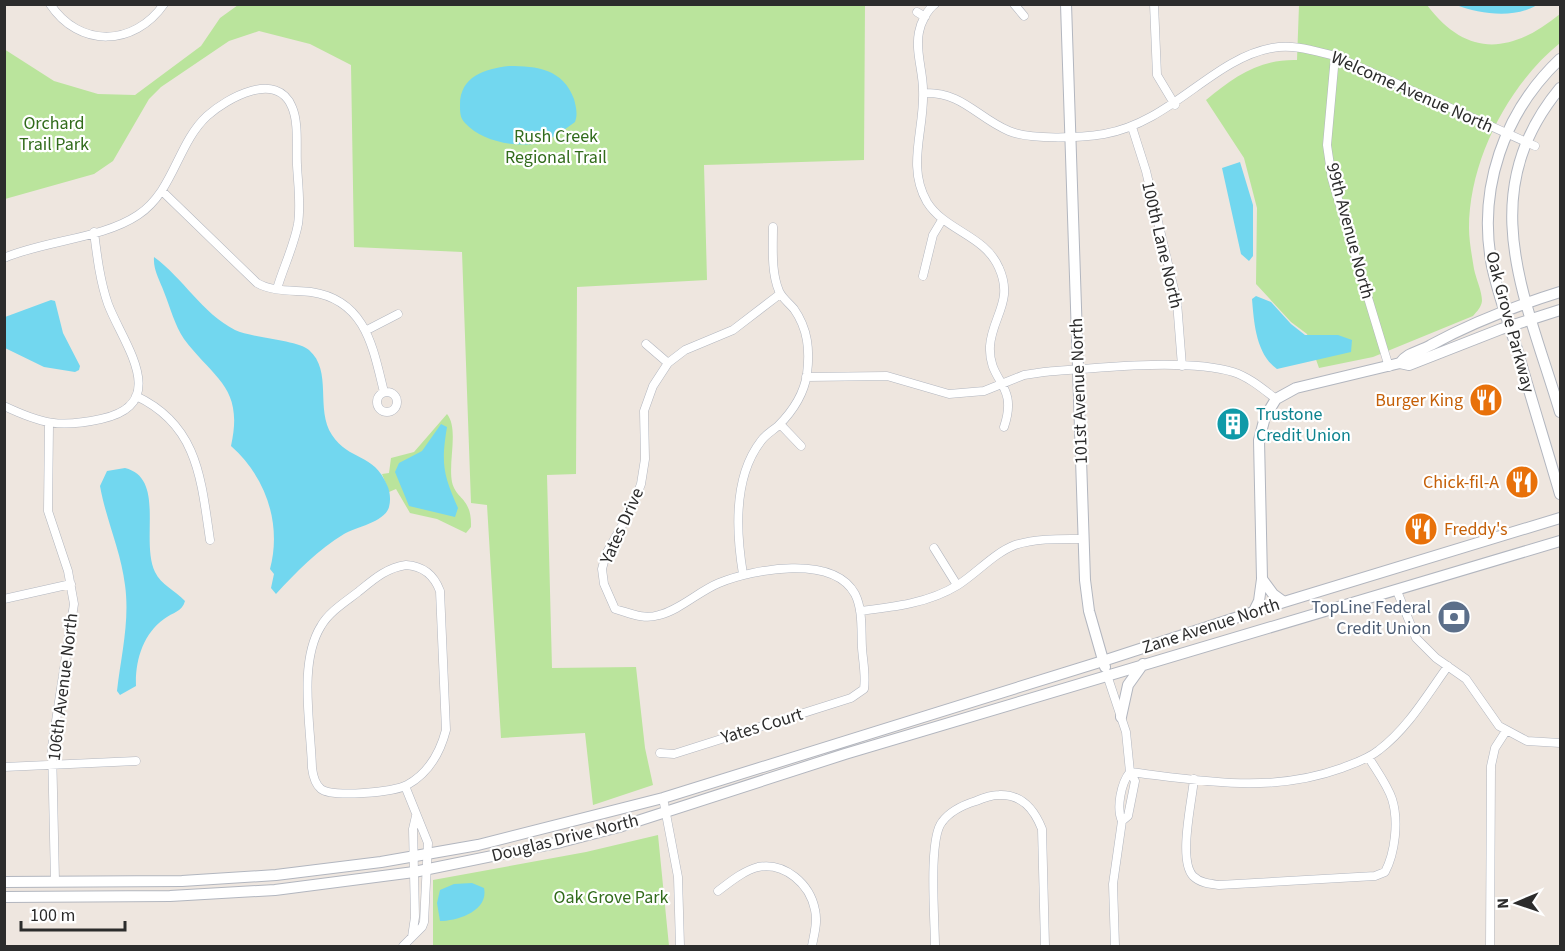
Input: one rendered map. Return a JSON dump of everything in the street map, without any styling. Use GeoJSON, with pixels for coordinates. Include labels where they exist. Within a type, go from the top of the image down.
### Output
{"type":"FeatureCollection","features":[{"type":"Feature","properties":{"kind":"main road","name":"101st Avenue North"},"geometry":{"type":"LineString","coordinates":[[1066,4],[1084,538],[1089,611],[1107,675]]}},
{"type":"Feature","properties":{"kind":"main road","name":"Oak Grove Parkway"},"geometry":{"type":"LineString","coordinates":[[1560,58],[1527,95],[1507,133],[1492,177],[1487,226],[1492,266],[1560,494]]}},
{"type":"Feature","properties":{"kind":"main road","name":"Oak Grove Parkway"},"geometry":{"type":"LineString","coordinates":[[1560,88],[1546,108],[1515,182],[1511,224],[1515,260],[1560,412]]}},
{"type":"Feature","properties":{"kind":"main road"},"geometry":{"type":"LineString","coordinates":[[1394,365],[1405,356],[1457,330],[1504,310],[1560,292]]}},
{"type":"Feature","properties":{"kind":"main road"},"geometry":{"type":"LineString","coordinates":[[1253,613],[1259,601],[1262,579],[1259,440],[1265,417],[1276,399],[1296,388],[1394,365],[1409,366],[1510,326],[1560,310]]}},
{"type":"Feature","properties":{"kind":"main road","name":"Zane Avenue North"},"geometry":{"type":"LineString","coordinates":[[1103,661],[1284,602],[1560,518]]}},
{"type":"Feature","properties":{"kind":"main road","name":"Zane Avenue North"},"geometry":{"type":"LineString","coordinates":[[1107,675],[1560,541]]}},
{"type":"Feature","properties":{"kind":"main road"},"geometry":{"type":"LineString","coordinates":[[1262,579],[1273,594],[1284,602]]}},
{"type":"Feature","properties":{"kind":"main road","name":"Douglas Drive North"},"geometry":{"type":"LineString","coordinates":[[4,882],[235,878],[311,871],[414,857],[571,823],[663,798],[1103,661]]}},
{"type":"Feature","properties":{"kind":"main road"},"geometry":{"type":"LineString","coordinates":[[1121,717],[1128,685],[1143,664]]}},
{"type":"Feature","properties":{"kind":"main road","name":"Douglas Drive North"},"geometry":{"type":"LineString","coordinates":[[4,897],[225,893],[315,885],[427,870],[561,842],[1107,675]]}},
{"type":"Feature","properties":{"kind":"street"},"geometry":{"type":"LineString","coordinates":[[50,4],[67,25],[86,35],[100,38],[125,35],[139,29],[164,4]]}},
{"type":"Feature","properties":{"kind":"street"},"geometry":{"type":"LineString","coordinates":[[935,4],[925,17],[919,33],[918,45],[924,93],[916,158],[918,181],[927,202],[942,220],[977,240],[992,253],[1000,270],[1005,289],[1004,303],[990,346],[991,361],[1010,398],[1010,410],[1004,428]]}},
{"type":"Feature","properties":{"kind":"street"},"geometry":{"type":"LineString","coordinates":[[1014,4],[1024,16]]}},
{"type":"Feature","properties":{"kind":"street"},"geometry":{"type":"LineString","coordinates":[[1154,4],[1157,75],[1175,105]]}},
{"type":"Feature","properties":{"kind":"street"},"geometry":{"type":"LineString","coordinates":[[917,12],[925,17]]}},
{"type":"Feature","properties":{"kind":"street","name":"Welcome Avenue North"},"geometry":{"type":"LineString","coordinates":[[924,93],[937,93],[962,100],[1010,132],[1030,136],[1102,134],[1132,127],[1175,105],[1248,54],[1274,48],[1302,47],[1335,56],[1531,144]]}},
{"type":"Feature","properties":{"kind":"street","name":"99th Avenue North"},"geometry":{"type":"LineString","coordinates":[[1335,56],[1327,145],[1332,178],[1394,365]]}},
{"type":"Feature","properties":{"kind":"street"},"geometry":{"type":"LineString","coordinates":[[4,258],[44,244],[117,226],[137,216],[162,191],[194,132],[209,115],[260,88],[283,94],[291,104],[295,118],[299,213],[297,228],[277,289]]}},
{"type":"Feature","properties":{"kind":"street","name":"100th Lane North"},"geometry":{"type":"LineString","coordinates":[[1132,127],[1146,171],[1177,302],[1182,366]]}},
{"type":"Feature","properties":{"kind":"street"},"geometry":{"type":"LineString","coordinates":[[162,191],[252,279],[262,286],[330,297],[345,305],[367,330],[384,392]]}},
{"type":"Feature","properties":{"kind":"street"},"geometry":{"type":"LineString","coordinates":[[923,276],[933,235],[942,220]]}},
{"type":"Feature","properties":{"kind":"street"},"geometry":{"type":"LineString","coordinates":[[743,574],[738,544],[742,487],[750,460],[761,440],[780,424],[800,396],[806,377],[808,339],[802,321],[780,294],[775,273],[773,227]]}},
{"type":"Feature","properties":{"kind":"street"},"geometry":{"type":"LineString","coordinates":[[4,406],[49,425],[66,426],[112,417],[128,406],[136,396],[139,383],[136,362],[108,303],[94,232]]}},
{"type":"Feature","properties":{"kind":"street","name":"Yates Drive"},"geometry":{"type":"LineString","coordinates":[[780,294],[733,330],[685,350],[668,363],[653,386],[644,411],[645,459],[638,495],[604,562],[604,584],[609,600],[615,609],[640,617],[651,617],[668,612],[703,590],[743,574],[813,568],[825,571],[849,585],[860,611],[866,680],[862,693]]}},
{"type":"Feature","properties":{"kind":"street"},"geometry":{"type":"LineString","coordinates":[[367,330],[398,314]]}},
{"type":"Feature","properties":{"kind":"street"},"geometry":{"type":"LineString","coordinates":[[646,344],[668,363]]}},
{"type":"Feature","properties":{"kind":"street"},"geometry":{"type":"LineString","coordinates":[[806,377],[887,376],[949,394],[984,391],[1024,375],[1078,369],[1182,366],[1233,372],[1259,385],[1276,399]]}},
{"type":"Feature","properties":{"kind":"street"},"geometry":{"type":"LineString","coordinates":[[136,396],[165,412],[185,439],[199,472],[210,540]]}},
{"type":"Feature","properties":{"kind":"street"},"geometry":{"type":"LineString","coordinates":[[780,424],[801,446]]}},
{"type":"Feature","properties":{"kind":"street","name":"106th Avenue North"},"geometry":{"type":"LineString","coordinates":[[49,425],[46,503],[71,584],[73,616],[55,723],[52,765],[55,881]]}},
{"type":"Feature","properties":{"kind":"street"},"geometry":{"type":"LineString","coordinates":[[860,611],[891,608],[933,597],[957,585],[1014,545],[1044,539],[1084,538]]}},
{"type":"Feature","properties":{"kind":"street"},"geometry":{"type":"LineString","coordinates":[[934,548],[957,585]]}},
{"type":"Feature","properties":{"kind":"street"},"geometry":{"type":"LineString","coordinates":[[406,565],[425,570],[435,580],[440,591],[446,730],[441,747],[429,767],[405,786],[350,794],[327,792],[320,789],[313,776],[308,669],[315,638],[331,613],[380,574],[392,567],[406,565]]}},
{"type":"Feature","properties":{"kind":"street"},"geometry":{"type":"LineString","coordinates":[[4,599],[71,584]]}},
{"type":"Feature","properties":{"kind":"street"},"geometry":{"type":"LineString","coordinates":[[1397,591],[1416,638],[1473,687],[1493,719],[1506,731],[1527,741],[1560,743]]}},
{"type":"Feature","properties":{"kind":"street"},"geometry":{"type":"LineString","coordinates":[[1130,772],[1249,785],[1284,783],[1328,773],[1369,758],[1408,722],[1448,666]]}},
{"type":"Feature","properties":{"kind":"street","name":"101st Avenue North"},"geometry":{"type":"LineString","coordinates":[[1107,675],[1127,741],[1130,772],[1136,781],[1128,816],[1122,821],[1113,884],[1115,946]]}},
{"type":"Feature","properties":{"kind":"street","name":"Yates Court"},"geometry":{"type":"LineString","coordinates":[[660,753],[674,754],[862,693]]}},
{"type":"Feature","properties":{"kind":"street"},"geometry":{"type":"LineString","coordinates":[[1490,946],[1491,766],[1495,748],[1506,731]]}},
{"type":"Feature","properties":{"kind":"street"},"geometry":{"type":"LineString","coordinates":[[1194,779],[1186,854],[1191,873],[1201,881],[1219,885],[1375,876],[1385,873],[1394,853],[1394,808],[1389,792],[1369,758]]}},
{"type":"Feature","properties":{"kind":"street"},"geometry":{"type":"LineString","coordinates":[[4,767],[136,761]]}},
{"type":"Feature","properties":{"kind":"street"},"geometry":{"type":"LineString","coordinates":[[403,946],[422,927],[426,914],[428,854],[428,843],[405,786]]}},
{"type":"Feature","properties":{"kind":"street"},"geometry":{"type":"LineString","coordinates":[[935,946],[934,850],[940,824],[963,805],[996,794],[1012,796],[1027,803],[1036,814],[1042,829],[1045,946]]}},
{"type":"Feature","properties":{"kind":"street"},"geometry":{"type":"LineString","coordinates":[[663,798],[678,877],[680,946]]}},
{"type":"Feature","properties":{"kind":"street"},"geometry":{"type":"LineString","coordinates":[[412,938],[415,917],[416,816]]}},
{"type":"Feature","properties":{"kind":"street"},"geometry":{"type":"LineString","coordinates":[[718,891],[743,873],[757,868],[770,866],[793,875],[811,897],[815,910],[816,926],[812,946]]}},
{"type":"Feature","properties":{"kind":"green space","name":"Rush Creek Regional Trail"},"geometry":{"type":"Polygon","coordinates":[[[238,5],[865,5],[864,160],[704,165],[707,280],[577,287],[576,474],[547,475],[552,668],[636,667],[645,748],[653,785],[593,805],[585,733],[501,738],[487,505],[471,503],[462,252],[354,247],[351,65],[310,44],[259,31],[229,41],[161,87],[149,99],[113,161],[94,174],[5,199],[4,49],[54,81],[98,94],[135,95],[201,46],[220,18],[238,5]]]}},
{"type":"Feature","properties":{"kind":"green space"},"geometry":{"type":"Polygon","coordinates":[[[1299,5],[1427,5],[1442,22],[1458,34],[1474,42],[1490,44],[1507,43],[1524,37],[1560,14],[1560,43],[1541,60],[1509,102],[1495,125],[1476,176],[1469,228],[1474,269],[1482,297],[1479,309],[1473,316],[1373,357],[1319,368],[1307,334],[1291,322],[1256,284],[1257,208],[1244,158],[1206,100],[1237,77],[1259,66],[1283,60],[1297,60],[1299,5]]]}},
{"type":"Feature","properties":{"kind":"green space"},"geometry":{"type":"Polygon","coordinates":[[[447,414],[453,437],[452,482],[466,504],[471,517],[471,527],[466,533],[437,519],[410,513],[396,489],[389,492],[382,474],[389,473],[391,458],[414,452],[447,414]]]}},
{"type":"Feature","properties":{"kind":"green space","name":"Oak Grove Park"},"geometry":{"type":"Polygon","coordinates":[[[658,835],[669,946],[433,946],[433,880],[586,852],[658,835]]]}},
{"type":"Feature","properties":{"kind":"water"},"geometry":{"type":"Polygon","coordinates":[[[1537,4],[1508,14],[1486,13],[1456,5],[1537,4]]]}},
{"type":"Feature","properties":{"kind":"water"},"geometry":{"type":"Polygon","coordinates":[[[509,66],[529,67],[556,75],[569,89],[574,99],[577,113],[575,122],[549,139],[539,143],[520,145],[489,139],[472,129],[463,121],[461,115],[461,95],[464,87],[483,72],[509,66]]]}},
{"type":"Feature","properties":{"kind":"water"},"geometry":{"type":"Polygon","coordinates":[[[1240,162],[1253,205],[1253,256],[1249,261],[1241,254],[1222,168],[1240,162]]]}},
{"type":"Feature","properties":{"kind":"water"},"geometry":{"type":"Polygon","coordinates":[[[154,257],[223,323],[243,333],[295,344],[309,350],[320,368],[325,414],[332,435],[346,449],[375,467],[388,487],[390,504],[382,517],[335,540],[308,562],[276,594],[271,588],[274,574],[270,569],[274,535],[272,518],[268,502],[254,472],[231,446],[234,410],[230,397],[216,375],[181,334],[157,275],[154,257]]]}},
{"type":"Feature","properties":{"kind":"water"},"geometry":{"type":"Polygon","coordinates":[[[1256,296],[1271,302],[1291,324],[1305,335],[1338,335],[1352,340],[1351,352],[1277,369],[1270,363],[1260,347],[1257,337],[1252,299],[1256,296]]]}},
{"type":"Feature","properties":{"kind":"water"},"geometry":{"type":"Polygon","coordinates":[[[51,300],[55,301],[63,333],[80,366],[75,372],[44,367],[5,348],[5,317],[51,300]]]}},
{"type":"Feature","properties":{"kind":"water"},"geometry":{"type":"Polygon","coordinates":[[[441,424],[447,427],[444,460],[449,486],[458,508],[455,517],[409,506],[395,472],[399,463],[422,451],[441,424]]]}},
{"type":"Feature","properties":{"kind":"water"},"geometry":{"type":"Polygon","coordinates":[[[125,468],[137,474],[145,484],[149,497],[151,559],[155,572],[185,601],[179,610],[164,619],[151,632],[139,658],[136,686],[120,695],[117,691],[126,625],[125,585],[100,486],[107,471],[125,468]]]}},
{"type":"Feature","properties":{"kind":"water"},"geometry":{"type":"Polygon","coordinates":[[[472,883],[484,888],[482,903],[477,909],[463,917],[440,921],[437,903],[440,890],[454,884],[472,883]]]}},
{"type":"Feature","properties":{"kind":"place","name":"Burger King"},"geometry":{"type":"Point","coordinates":[1486,400]}},
{"type":"Feature","properties":{"kind":"place","name":"Trustone Credit Union"},"geometry":{"type":"Point","coordinates":[1233,424]}},
{"type":"Feature","properties":{"kind":"place","name":"Chick-fil-A"},"geometry":{"type":"Point","coordinates":[1522,482]}},
{"type":"Feature","properties":{"kind":"place","name":"Freddy's"},"geometry":{"type":"Point","coordinates":[1421,529]}},
{"type":"Feature","properties":{"kind":"place","name":"TopLine Federal Credit Union"},"geometry":{"type":"Point","coordinates":[1454,617]}},
{"type":"Feature","properties":{"kind":"park label","name":"Orchard Trail Park"},"geometry":{"type":"Point","coordinates":[54,133]}}]}
